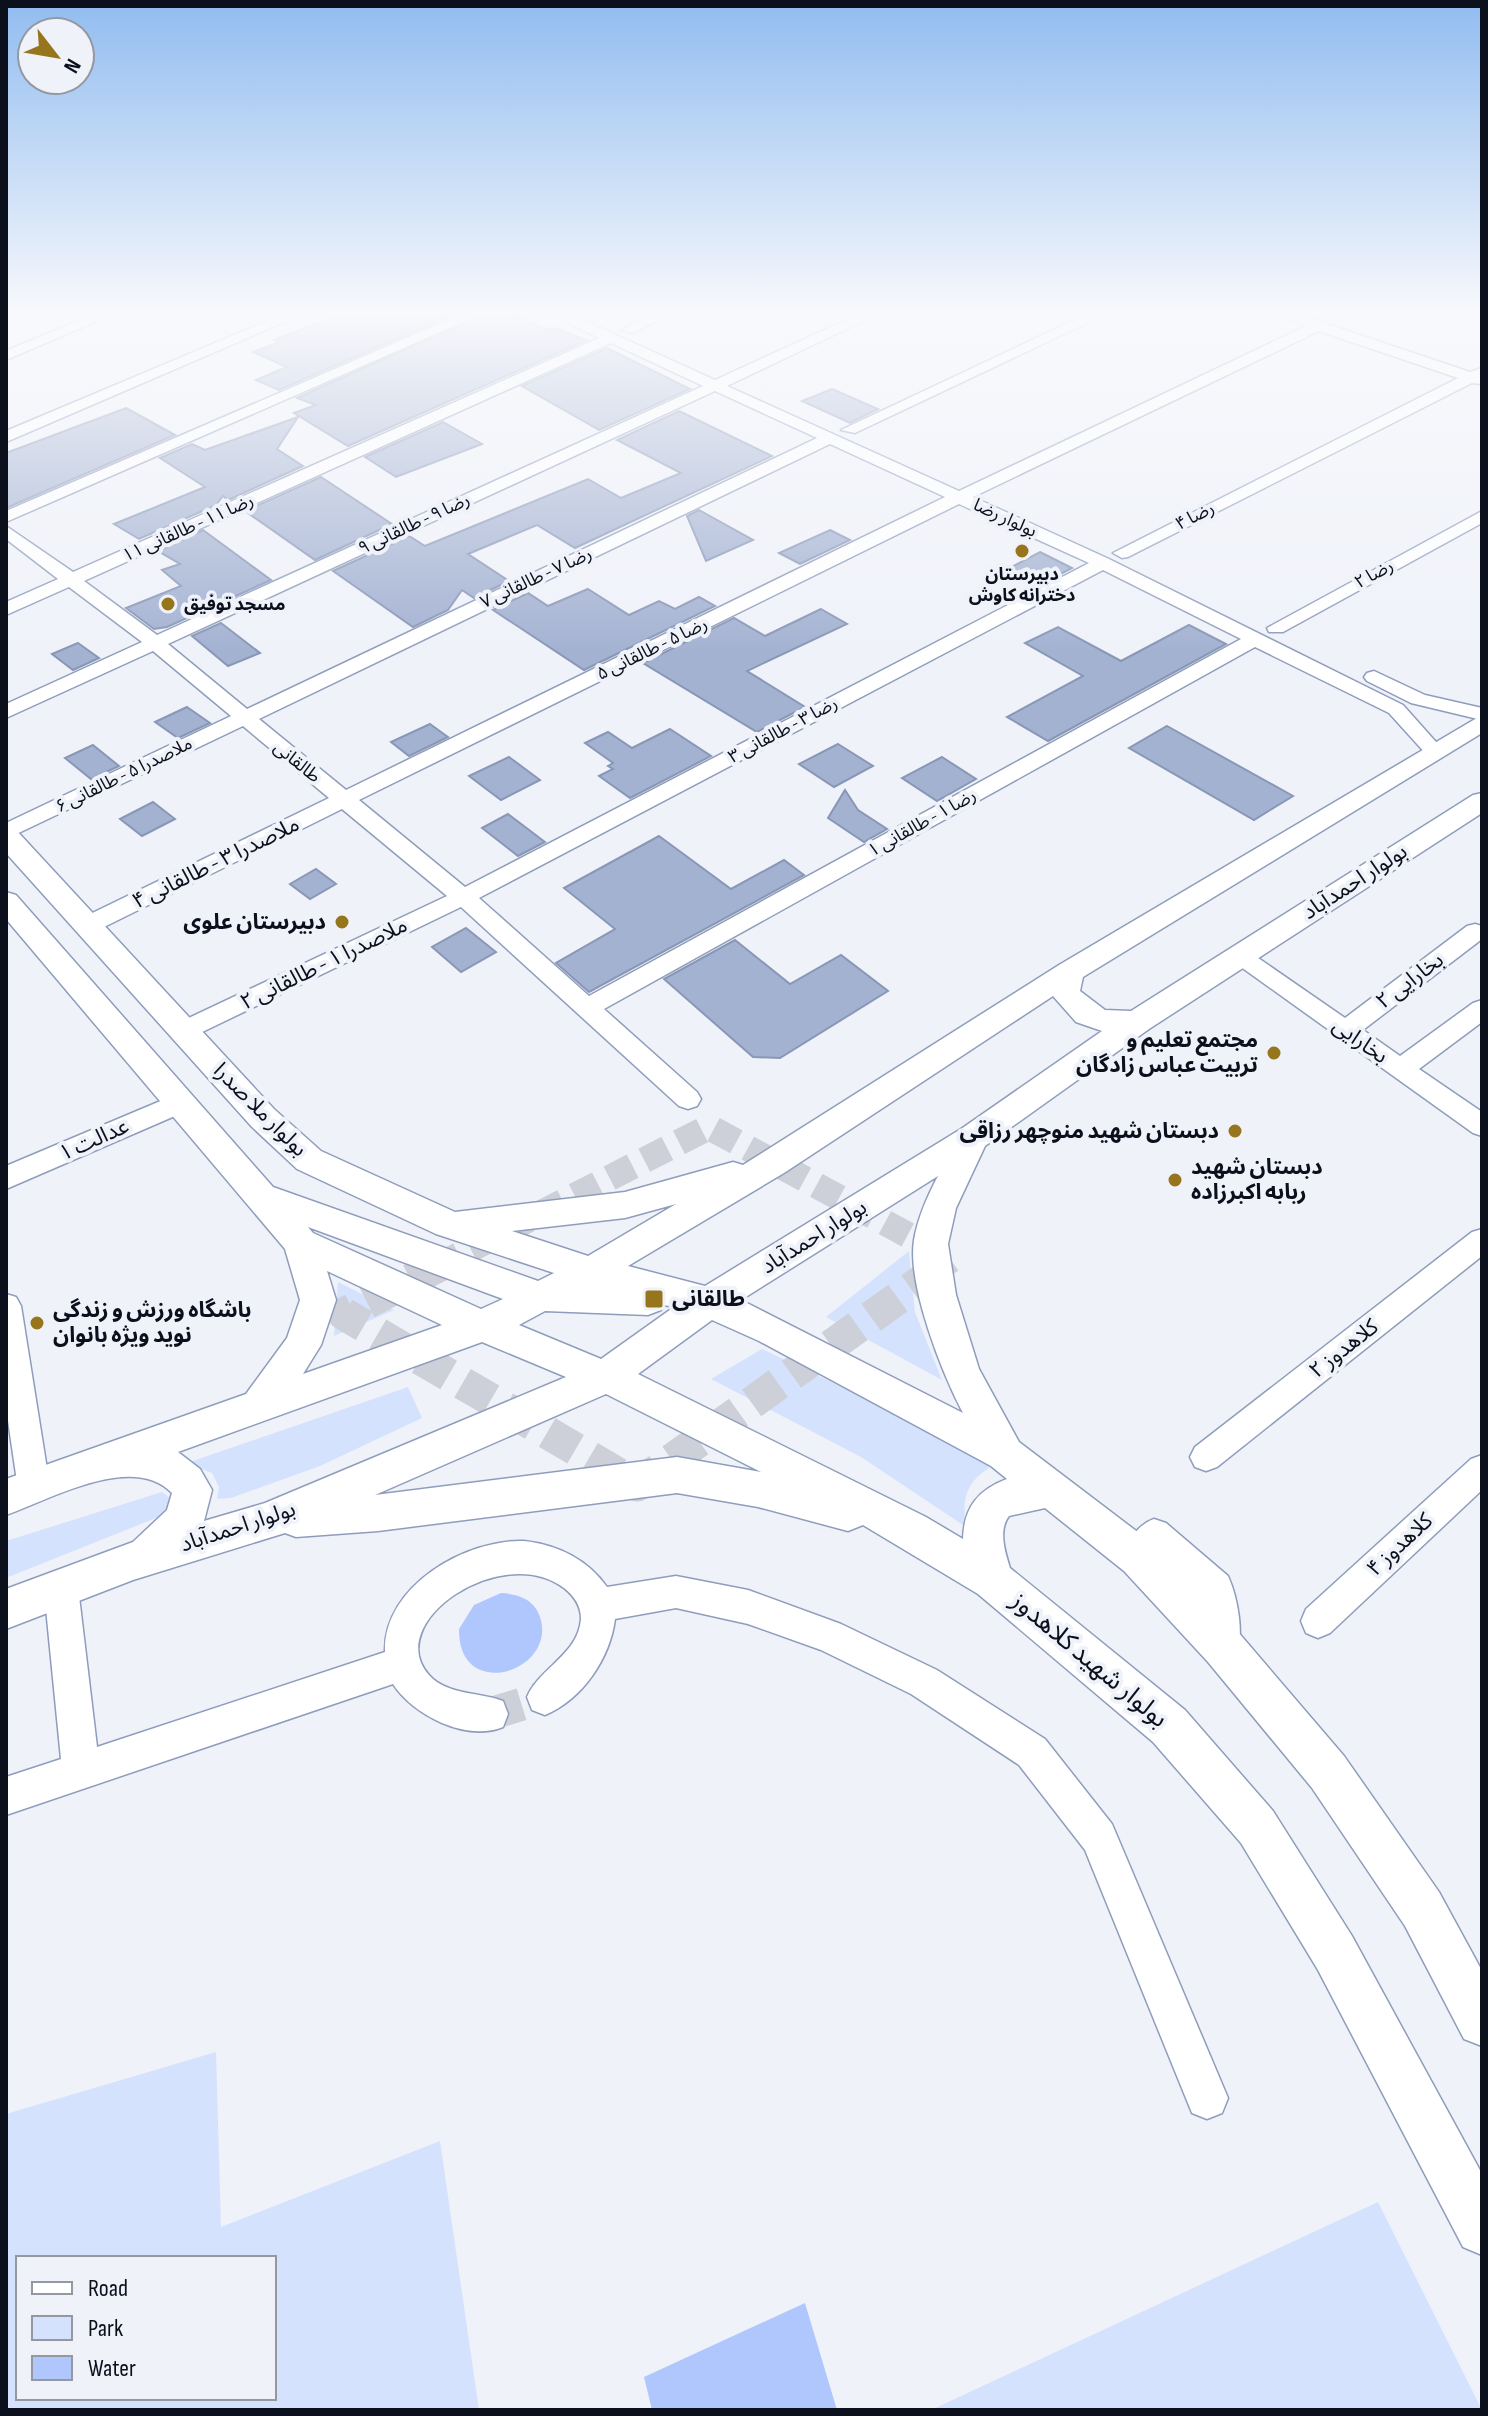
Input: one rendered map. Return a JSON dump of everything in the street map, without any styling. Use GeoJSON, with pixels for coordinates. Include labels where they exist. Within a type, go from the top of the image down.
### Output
{"type":"FeatureCollection","features":[{"type":"Feature","properties":{"kind":"main road"},"geometry":{"type":"LineString","coordinates":[[20,1493],[482,1326],[591,1271],[772,1164],[1069,972],[1482,722]]}},
{"type":"Feature","properties":{"kind":"main road","name":"بولوار احمدآباد"},"geometry":{"type":"LineString","coordinates":[[6,1609],[133,1561],[268,1521],[540,1408],[604,1377],[709,1302],[973,1138],[1138,1021],[1482,801]]}},
{"type":"Feature","properties":{"kind":"main road","name":"بولوار ملا صدرا"},"geometry":{"type":"LineString","coordinates":[[6,834],[263,1118],[309,1160],[448,1224],[591,1271]]}},
{"type":"Feature","properties":{"kind":"main road"},"geometry":{"type":"LineString","coordinates":[[12,917],[182,1102],[301,1243],[482,1326]]}},
{"type":"Feature","properties":{"kind":"main road"},"geometry":{"type":"LineString","coordinates":[[1069,972],[1065,991],[1080,1011],[1108,1023],[1138,1021]]}},
{"type":"Feature","properties":{"kind":"main road"},"geometry":{"type":"LineString","coordinates":[[973,1138],[939,1208],[931,1244],[938,1295],[961,1372],[1005,1454]]}},
{"type":"Feature","properties":{"kind":"main road"},"geometry":{"type":"LineString","coordinates":[[258,1195],[272,1195],[299,1182],[309,1160]]}},
{"type":"Feature","properties":{"kind":"main road"},"geometry":{"type":"LineString","coordinates":[[448,1224],[547,1216],[625,1205],[772,1164]]}},
{"type":"Feature","properties":{"kind":"main road"},"geometry":{"type":"LineString","coordinates":[[258,1195],[537,1296],[709,1302]]}},
{"type":"Feature","properties":{"kind":"main road"},"geometry":{"type":"LineString","coordinates":[[259,1406],[303,1345],[318,1300],[301,1243]]}},
{"type":"Feature","properties":{"kind":"main road"},"geometry":{"type":"LineString","coordinates":[[591,1271],[709,1302],[772,1330],[1005,1454],[1138,1557],[1223,1647],[1328,1772],[1422,1909],[1482,2021]]}},
{"type":"Feature","properties":{"kind":"main road","name":"بولوار شهید کلاهدوز"},"geometry":{"type":"LineString","coordinates":[[482,1326],[653,1397],[912,1530],[993,1580],[1169,1726],[1257,1827],[1335,1953],[1482,2228]]}},
{"type":"Feature","properties":{"kind":"main road"},"geometry":{"type":"LineString","coordinates":[[116,1459],[137,1457],[173,1469],[186,1478],[192,1490],[184,1521],[161,1543],[133,1561]]}},
{"type":"Feature","properties":{"kind":"main road"},"geometry":{"type":"LineString","coordinates":[[268,1521],[378,1513],[677,1475],[758,1489],[912,1530]]}},
{"type":"Feature","properties":{"kind":"main road"},"geometry":{"type":"LineString","coordinates":[[993,1580],[983,1549],[983,1521],[995,1503],[1017,1491],[1049,1490]]}},
{"type":"Feature","properties":{"kind":"street"},"geometry":{"type":"LineString","coordinates":[[6,437],[30,427]]}},
{"type":"Feature","properties":{"kind":"street"},"geometry":{"type":"LineString","coordinates":[[6,517],[214,427]]}},
{"type":"Feature","properties":{"kind":"street","name":"رضا ۱۱ - طالقانی ۱۱"},"geometry":{"type":"LineString","coordinates":[[6,609],[413,427]]}},
{"type":"Feature","properties":{"kind":"street","name":"رضا ۹ - طالقانی ۹"},"geometry":{"type":"LineString","coordinates":[[6,712],[624,427]]}},
{"type":"Feature","properties":{"kind":"street","name":"بولوار رضا"},"geometry":{"type":"LineString","coordinates":[[807,427],[1103,563],[1271,631],[1396,709],[1434,751]]}},
{"type":"Feature","properties":{"kind":"street","name":"بولوار رضا"},"geometry":{"type":"LineString","coordinates":[[842,427],[1122,553],[1234,608]]}},
{"type":"Feature","properties":{"kind":"street"},"geometry":{"type":"LineString","coordinates":[[849,430],[856,427]]}},
{"type":"Feature","properties":{"kind":"street","name":"رضا ۵ - طالقانی ۵"},"geometry":{"type":"LineString","coordinates":[[344,800],[1103,427]]}},
{"type":"Feature","properties":{"kind":"street","name":"رضا ۴"},"geometry":{"type":"LineString","coordinates":[[1122,553],[1373,427]]}},
{"type":"Feature","properties":{"kind":"street","name":"رضا ۷ - طالقانی ۷"},"geometry":{"type":"LineString","coordinates":[[242,718],[831,438]]}},
{"type":"Feature","properties":{"kind":"street","name":"رضا ۲"},"geometry":{"type":"LineString","coordinates":[[1271,631],[1477,518]]}},
{"type":"Feature","properties":{"kind":"street","name":"طالقانی"},"geometry":{"type":"LineString","coordinates":[[6,531],[156,644],[242,718],[463,897],[688,1099]]}},
{"type":"Feature","properties":{"kind":"street","name":"رضا ۳ - طالقانی ۳"},"geometry":{"type":"LineString","coordinates":[[463,897],[1103,563]]}},
{"type":"Feature","properties":{"kind":"street","name":"رضا ۱ - طالقانی ۱"},"geometry":{"type":"LineString","coordinates":[[588,1007],[1271,631]]}},
{"type":"Feature","properties":{"kind":"street"},"geometry":{"type":"LineString","coordinates":[[1361,671],[1418,699],[1482,714]]}},
{"type":"Feature","properties":{"kind":"street"},"geometry":{"type":"LineString","coordinates":[[1396,709],[1414,711],[1420,708],[1418,699]]}},
{"type":"Feature","properties":{"kind":"street","name":"ملاصدرا ۵ - طالقانی ۶"},"geometry":{"type":"LineString","coordinates":[[6,834],[242,718]]}},
{"type":"Feature","properties":{"kind":"street","name":"ملاصدرا ۳ - طالقانی ۴"},"geometry":{"type":"LineString","coordinates":[[88,925],[344,800]]}},
{"type":"Feature","properties":{"kind":"street","name":"ملاصدرا ۱ - طالقانی ۲"},"geometry":{"type":"LineString","coordinates":[[185,1030],[463,897]]}},
{"type":"Feature","properties":{"kind":"street","name":"بخارایی ۲"},"geometry":{"type":"LineString","coordinates":[[1345,1031],[1475,932]]}},
{"type":"Feature","properties":{"kind":"street","name":"بخارایی"},"geometry":{"type":"LineString","coordinates":[[1239,957],[1482,1126]]}},
{"type":"Feature","properties":{"kind":"street"},"geometry":{"type":"LineString","coordinates":[[1401,1069],[1482,1009]]}},
{"type":"Feature","properties":{"kind":"street","name":"عدالت ۱"},"geometry":{"type":"LineString","coordinates":[[6,1178],[182,1102]]}},
{"type":"Feature","properties":{"kind":"street","name":"کلاهدوز ۲"},"geometry":{"type":"LineString","coordinates":[[1206,1457],[1482,1240]]}},
{"type":"Feature","properties":{"kind":"street"},"geometry":{"type":"LineString","coordinates":[[6,1306],[20,1493]]}},
{"type":"Feature","properties":{"kind":"street","name":"کلاهدوز ۴"},"geometry":{"type":"LineString","coordinates":[[1318,1621],[1482,1469]]}},
{"type":"Feature","properties":{"kind":"street"},"geometry":{"type":"LineString","coordinates":[[490,1714],[442,1705],[414,1689],[400,1664],[405,1626],[426,1598],[449,1577],[474,1565],[501,1558],[528,1557],[555,1564],[583,1578],[599,1605],[596,1639],[577,1668],[545,1697]]}},
{"type":"Feature","properties":{"kind":"street"},"geometry":{"type":"LineString","coordinates":[[61,1588],[81,1771]]}},
{"type":"Feature","properties":{"kind":"street"},"geometry":{"type":"LineString","coordinates":[[599,1605],[676,1592],[748,1607],[829,1636],[924,1682],[1032,1752],[1099,1837],[1207,2098]]}},
{"type":"Feature","properties":{"kind":"street"},"geometry":{"type":"LineString","coordinates":[[6,1796],[400,1664]]}},
{"type":"Feature","properties":{"kind":"green space"},"geometry":{"type":"Polygon","coordinates":[[[909,1251],[915,1312],[942,1380],[826,1317],[909,1251]]]}},
{"type":"Feature","properties":{"kind":"green space"},"geometry":{"type":"Polygon","coordinates":[[[338,1282],[394,1310],[334,1336],[338,1282]]]}},
{"type":"Feature","properties":{"kind":"green space"},"geometry":{"type":"Polygon","coordinates":[[[762,1349],[926,1427],[988,1462],[989,1468],[975,1480],[967,1493],[966,1527],[861,1457],[711,1379],[762,1349]]]}},
{"type":"Feature","properties":{"kind":"green space"},"geometry":{"type":"Polygon","coordinates":[[[408,1387],[422,1418],[320,1466],[231,1498],[217,1499],[219,1487],[212,1473],[187,1463],[408,1387]]]}},
{"type":"Feature","properties":{"kind":"green space"},"geometry":{"type":"Polygon","coordinates":[[[162,1492],[174,1501],[166,1514],[6,1578],[6,1541],[162,1492]]]}},
{"type":"Feature","properties":{"kind":"green space"},"geometry":{"type":"Polygon","coordinates":[[[216,2052],[221,2227],[440,2141],[479,2410],[6,2410],[6,2114],[216,2052]]]}},
{"type":"Feature","properties":{"kind":"green space"},"geometry":{"type":"Polygon","coordinates":[[[1378,2202],[1482,2410],[931,2410],[1378,2202]]]}},
{"type":"Feature","properties":{"kind":"water"},"geometry":{"type":"Polygon","coordinates":[[[501,1593],[519,1596],[534,1606],[540,1617],[542,1636],[535,1652],[522,1664],[506,1671],[489,1672],[474,1666],[463,1652],[459,1629],[474,1605],[501,1593]]]}},
{"type":"Feature","properties":{"kind":"water"},"geometry":{"type":"Polygon","coordinates":[[[805,2303],[837,2410],[652,2410],[644,2377],[805,2303]]]}},
{"type":"Feature","properties":{"kind":"building"},"geometry":{"type":"Polygon","coordinates":[[[76,427],[160,427],[175,435],[6,508],[6,453],[76,427]]]}},
{"type":"Feature","properties":{"kind":"building"},"geometry":{"type":"Polygon","coordinates":[[[271,427],[292,427],[277,449],[303,466],[228,500],[223,496],[216,505],[139,539],[114,524],[205,487],[160,458],[192,444],[205,450],[271,427]]]}},
{"type":"Feature","properties":{"kind":"building"},"geometry":{"type":"Polygon","coordinates":[[[316,427],[391,427],[348,446],[316,427]]]}},
{"type":"Feature","properties":{"kind":"building"},"geometry":{"type":"Polygon","coordinates":[[[432,427],[451,427],[482,444],[396,477],[365,457],[432,427]]]}},
{"type":"Feature","properties":{"kind":"building"},"geometry":{"type":"Polygon","coordinates":[[[645,427],[712,427],[772,456],[575,548],[537,525],[468,554],[509,581],[474,598],[462,590],[448,610],[413,627],[333,571],[409,536],[425,546],[588,479],[621,498],[681,473],[617,440],[645,427]]]}},
{"type":"Feature","properties":{"kind":"building"},"geometry":{"type":"Polygon","coordinates":[[[321,477],[392,524],[315,560],[245,511],[321,477]]]}},
{"type":"Feature","properties":{"kind":"building"},"geometry":{"type":"Polygon","coordinates":[[[699,510],[753,540],[706,561],[687,516],[699,510]]]}},
{"type":"Feature","properties":{"kind":"building"},"geometry":{"type":"Polygon","coordinates":[[[203,530],[271,580],[167,627],[154,629],[126,608],[181,586],[162,570],[180,564],[158,551],[203,530]]]}},
{"type":"Feature","properties":{"kind":"building"},"geometry":{"type":"Polygon","coordinates":[[[830,530],[850,540],[800,564],[779,553],[830,530]]]}},
{"type":"Feature","properties":{"kind":"building"},"geometry":{"type":"Polygon","coordinates":[[[1040,552],[1072,568],[1038,586],[1006,570],[1040,552]]]}},
{"type":"Feature","properties":{"kind":"building"},"geometry":{"type":"Polygon","coordinates":[[[588,589],[629,615],[659,601],[675,609],[699,597],[715,606],[584,670],[493,610],[528,593],[548,606],[588,589]]]}},
{"type":"Feature","properties":{"kind":"building"},"geometry":{"type":"Polygon","coordinates":[[[821,609],[847,624],[747,671],[805,707],[757,732],[643,663],[734,618],[765,636],[821,609]]]}},
{"type":"Feature","properties":{"kind":"building"},"geometry":{"type":"Polygon","coordinates":[[[221,623],[260,653],[228,666],[192,636],[221,623]]]}},
{"type":"Feature","properties":{"kind":"building"},"geometry":{"type":"Polygon","coordinates":[[[1189,625],[1226,644],[1048,741],[1007,717],[1083,676],[1025,643],[1058,627],[1121,661],[1189,625]]]}},
{"type":"Feature","properties":{"kind":"building"},"geometry":{"type":"Polygon","coordinates":[[[78,643],[99,658],[73,670],[52,654],[78,643]]]}},
{"type":"Feature","properties":{"kind":"building"},"geometry":{"type":"Polygon","coordinates":[[[187,707],[210,723],[178,738],[155,722],[187,707]]]}},
{"type":"Feature","properties":{"kind":"building"},"geometry":{"type":"Polygon","coordinates":[[[430,724],[448,737],[409,756],[391,742],[430,724]]]}},
{"type":"Feature","properties":{"kind":"building"},"geometry":{"type":"Polygon","coordinates":[[[1167,726],[1293,796],[1254,820],[1129,748],[1167,726]]]}},
{"type":"Feature","properties":{"kind":"building"},"geometry":{"type":"Polygon","coordinates":[[[670,729],[711,756],[630,798],[599,776],[613,769],[608,766],[613,763],[585,743],[608,732],[632,748],[670,729]]]}},
{"type":"Feature","properties":{"kind":"building"},"geometry":{"type":"Polygon","coordinates":[[[838,744],[873,766],[834,787],[799,764],[838,744]]]}},
{"type":"Feature","properties":{"kind":"building"},"geometry":{"type":"Polygon","coordinates":[[[93,745],[119,766],[91,779],[65,758],[93,745]]]}},
{"type":"Feature","properties":{"kind":"building"},"geometry":{"type":"Polygon","coordinates":[[[509,757],[540,780],[501,800],[469,776],[509,757]]]}},
{"type":"Feature","properties":{"kind":"building"},"geometry":{"type":"Polygon","coordinates":[[[942,757],[976,779],[937,801],[902,778],[942,757]]]}},
{"type":"Feature","properties":{"kind":"building"},"geometry":{"type":"Polygon","coordinates":[[[845,790],[858,810],[887,829],[864,842],[828,818],[845,790]]]}},
{"type":"Feature","properties":{"kind":"building"},"geometry":{"type":"Polygon","coordinates":[[[153,802],[175,819],[142,836],[120,819],[153,802]]]}},
{"type":"Feature","properties":{"kind":"building"},"geometry":{"type":"Polygon","coordinates":[[[508,814],[545,842],[518,856],[482,828],[508,814]]]}},
{"type":"Feature","properties":{"kind":"building"},"geometry":{"type":"Polygon","coordinates":[[[659,836],[731,889],[784,860],[804,875],[589,992],[556,963],[615,929],[564,888],[659,836]]]}},
{"type":"Feature","properties":{"kind":"building"},"geometry":{"type":"Polygon","coordinates":[[[316,869],[336,884],[310,899],[290,884],[316,869]]]}},
{"type":"Feature","properties":{"kind":"building"},"geometry":{"type":"Polygon","coordinates":[[[466,928],[496,952],[461,972],[432,947],[466,928]]]}},
{"type":"Feature","properties":{"kind":"building"},"geometry":{"type":"Polygon","coordinates":[[[735,940],[790,984],[841,955],[888,991],[780,1058],[753,1057],[664,979],[735,940]]]}},
{"type":"Feature","properties":{"kind":"tunnel"},"geometry":{"type":"LineString","coordinates":[[436,1267],[709,1127],[952,1259],[941,1267]]}},
{"type":"Feature","properties":{"kind":"tunnel"},"geometry":{"type":"LineString","coordinates":[[440,1265],[344,1314],[637,1485],[944,1265]]}},
{"type":"Feature","properties":{"kind":"tunnel"},"geometry":{"type":"LineString","coordinates":[[490,1714],[545,1697]]}},
{"type":"Feature","properties":{"kind":"place","name":"دبیرستان دخترانه کاوش"},"geometry":{"type":"Point","coordinates":[1022,551]}},
{"type":"Feature","properties":{"kind":"place","name":"مسجد توفیق"},"geometry":{"type":"Point","coordinates":[168,604]}},
{"type":"Feature","properties":{"kind":"place","name":"دبیرستان علوی"},"geometry":{"type":"Point","coordinates":[342,922]}},
{"type":"Feature","properties":{"kind":"place","name":"مجتمع تعلیم و تربیت عباس زادگان"},"geometry":{"type":"Point","coordinates":[1274,1053]}},
{"type":"Feature","properties":{"kind":"place","name":"دبستان شهید منوچهر رزاقی"},"geometry":{"type":"Point","coordinates":[1235,1131]}},
{"type":"Feature","properties":{"kind":"place","name":"دبستان شهید ربابه اکبرزاده"},"geometry":{"type":"Point","coordinates":[1175,1180]}},
{"type":"Feature","properties":{"kind":"place","name":"طالقانی"},"geometry":{"type":"Point","coordinates":[654,1299]}},
{"type":"Feature","properties":{"kind":"place","name":"باشگاه ورزش و زندگی نوید ویژه بانوان"},"geometry":{"type":"Point","coordinates":[37,1323]}}]}
